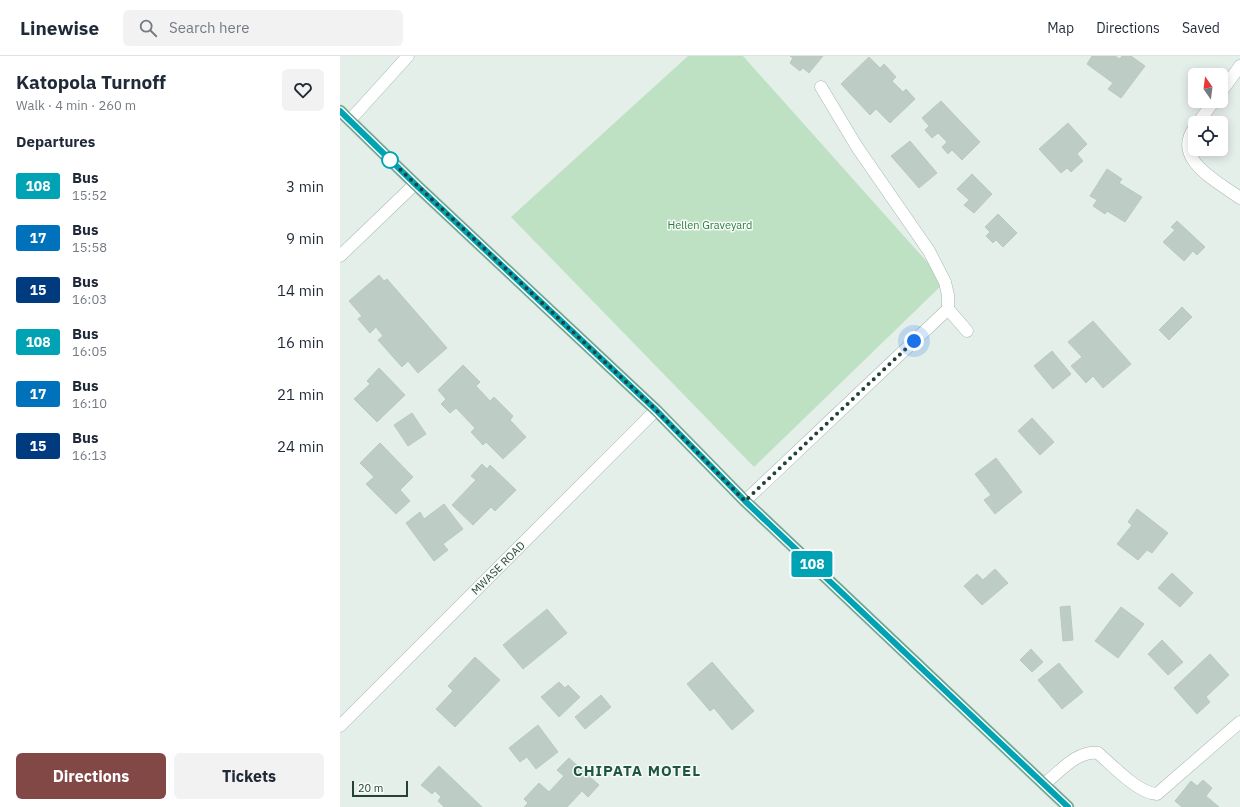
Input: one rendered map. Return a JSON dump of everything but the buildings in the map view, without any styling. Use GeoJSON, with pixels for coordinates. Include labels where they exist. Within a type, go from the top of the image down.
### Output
{"type":"FeatureCollection","features":[{"type":"Feature","properties":{"kind":"main road"},"geometry":{"type":"LineString","coordinates":[[340,111],[415,184],[656,410],[745,501],[1068,807]]}},
{"type":"Feature","properties":{"kind":"street"},"geometry":{"type":"LineString","coordinates":[[350,120],[408,56]]}},
{"type":"Feature","properties":{"kind":"street"},"geometry":{"type":"LineString","coordinates":[[1228,82],[1240,66]]}},
{"type":"Feature","properties":{"kind":"street"},"geometry":{"type":"LineString","coordinates":[[821,87],[857,147],[929,251],[944,282],[948,296],[948,309],[966,331]]}},
{"type":"Feature","properties":{"kind":"street"},"geometry":{"type":"LineString","coordinates":[[1190,156],[1193,162],[1240,198]]}},
{"type":"Feature","properties":{"kind":"street"},"geometry":{"type":"LineString","coordinates":[[340,256],[415,184]]}},
{"type":"Feature","properties":{"kind":"street"},"geometry":{"type":"LineString","coordinates":[[745,501],[948,309]]}},
{"type":"Feature","properties":{"kind":"street","name":"MWASE ROAD"},"geometry":{"type":"LineString","coordinates":[[340,726],[656,410]]}},
{"type":"Feature","properties":{"kind":"street"},"geometry":{"type":"LineString","coordinates":[[1044,784],[1082,754],[1092,752],[1098,753],[1140,789],[1150,794],[1157,794],[1240,722]]}},
{"type":"Feature","properties":{"kind":"green space","name":"Hellen Graveyard"},"geometry":{"type":"Polygon","coordinates":[[[688,56],[743,56],[945,282],[754,467],[511,217],[688,56]]]}},
{"type":"Feature","properties":{"kind":"bus line","name":"108"},"geometry":{"type":"LineString","coordinates":[[340,111],[415,184],[656,410],[745,501],[1068,807]]}},
{"type":"Feature","properties":{"kind":"district","name":"CHIPATA MOTEL"},"geometry":{"type":"Point","coordinates":[637,770]}},
{"type":"Feature","properties":{"kind":"route"},"geometry":{"type":"LineString","coordinates":[[390,160],[656,410],[745,501],[914,341]]}}]}
